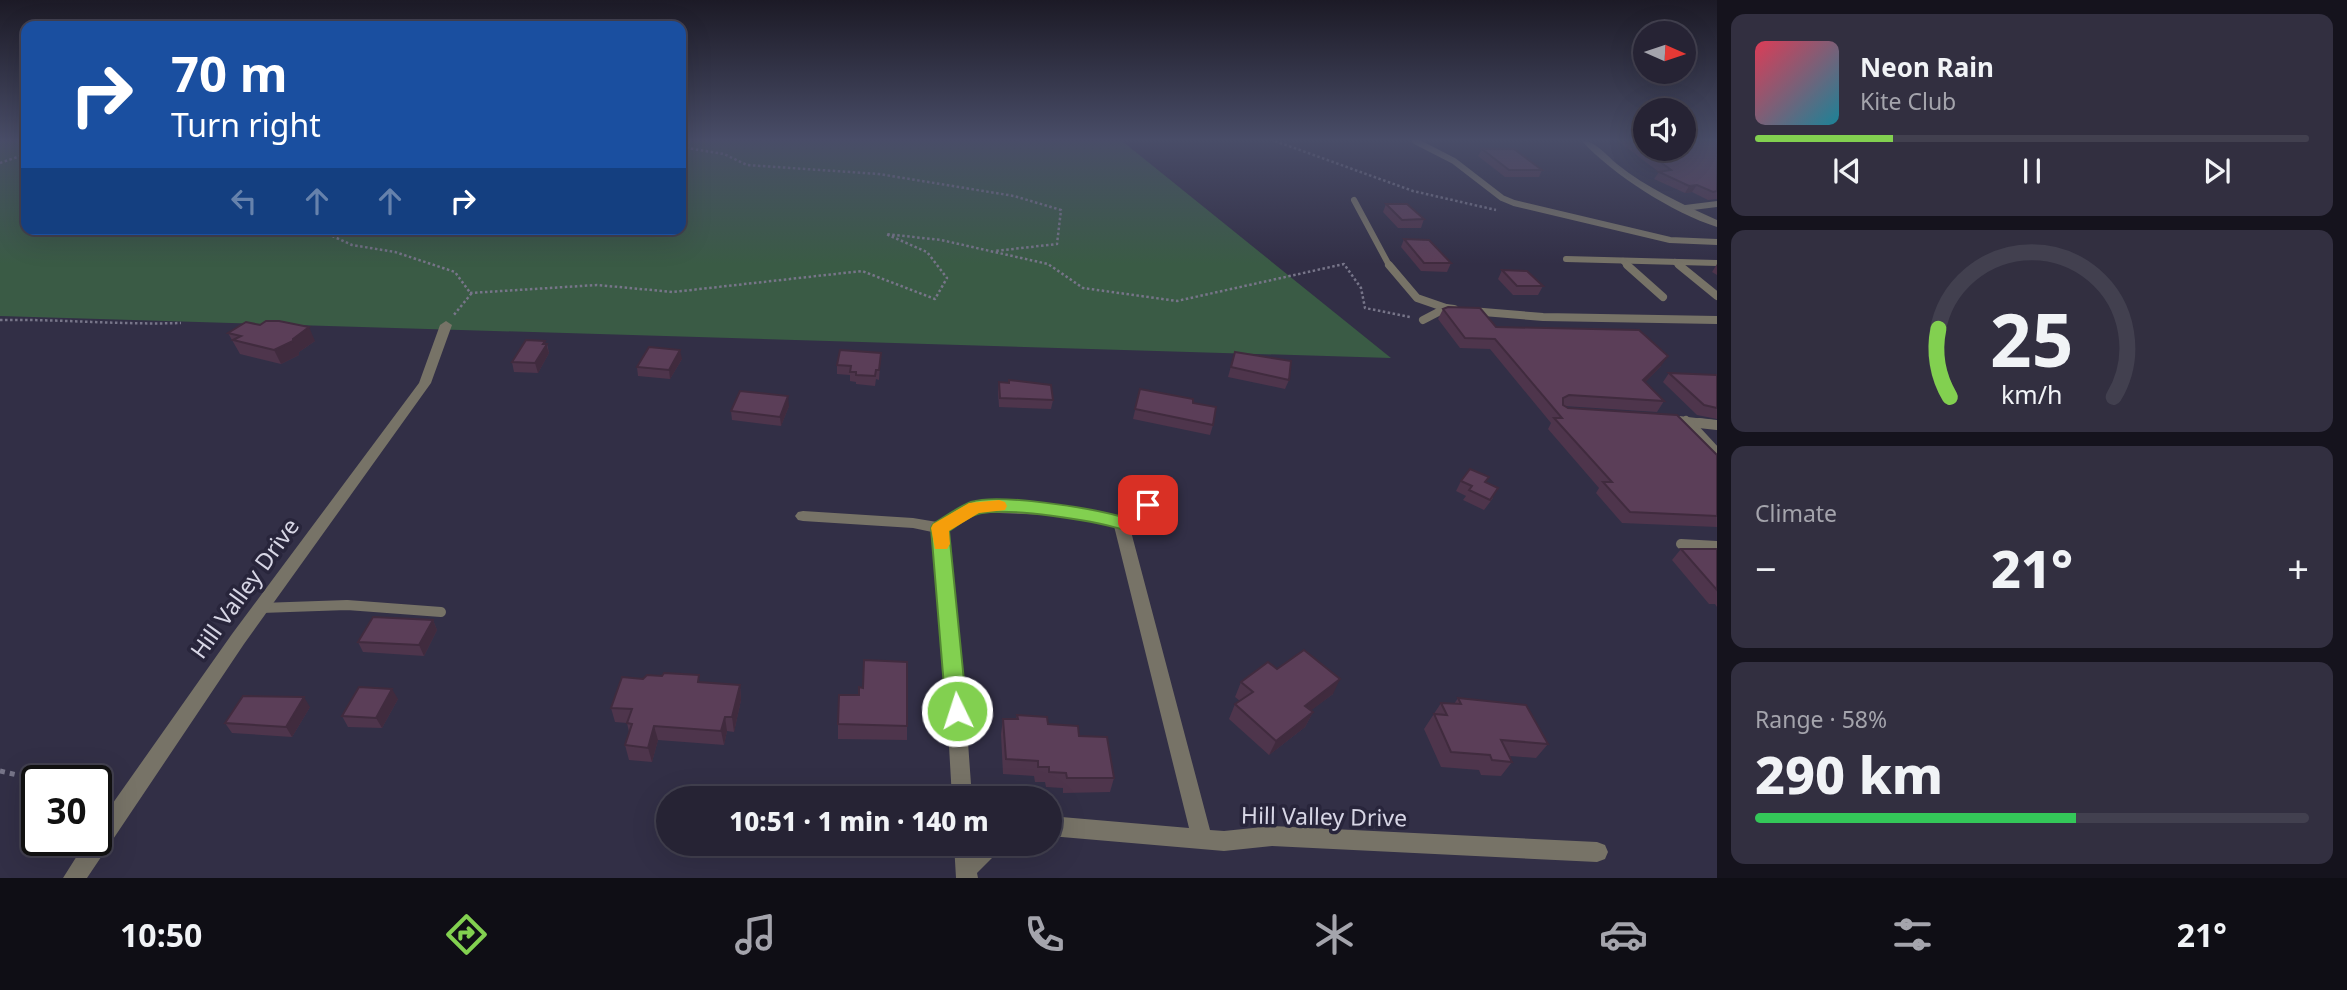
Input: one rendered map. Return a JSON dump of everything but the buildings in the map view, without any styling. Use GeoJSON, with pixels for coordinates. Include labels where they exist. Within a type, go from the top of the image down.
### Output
{"type":"FeatureCollection","features":[{"type":"Feature","properties":{"kind":"street"},"geometry":{"type":"LineString","coordinates":[[1635,182],[1717,224]]}},
{"type":"Feature","properties":{"kind":"street"},"geometry":{"type":"LineString","coordinates":[[1685,208],[1714,205]]}},
{"type":"Feature","properties":{"kind":"street","name":"Hill Valley Drive"},"geometry":{"type":"LineString","coordinates":[[74,878],[191,706],[425,383],[446,325]]}},
{"type":"Feature","properties":{"kind":"street"},"geometry":{"type":"LineString","coordinates":[[1148,505],[1121,522],[1202,839]]}},
{"type":"Feature","properties":{"kind":"street"},"geometry":{"type":"LineString","coordinates":[[803,516],[913,523],[939,528],[975,507]]}},
{"type":"Feature","properties":{"kind":"street"},"geometry":{"type":"LineString","coordinates":[[939,528],[953,659],[961,786]]}},
{"type":"Feature","properties":{"kind":"street","name":"Hill Valley Drive"},"geometry":{"type":"LineString","coordinates":[[1062,827],[1224,841],[1272,836],[1597,852]]}},
{"type":"Feature","properties":{"kind":"street"},"geometry":{"type":"LineString","coordinates":[[966,856],[967,874]]}},
{"type":"Feature","properties":{"kind":"street"},"geometry":{"type":"LineString","coordinates":[[967,874],[981,856]]}},
{"type":"Feature","properties":{"kind":"lane"},"geometry":{"type":"LineString","coordinates":[[1481,182],[1502,198],[1514,203],[1670,240],[1717,242]]}},
{"type":"Feature","properties":{"kind":"lane"},"geometry":{"type":"LineString","coordinates":[[1354,200],[1391,269],[1417,298],[1446,308],[1543,317],[1717,320]]}},
{"type":"Feature","properties":{"kind":"lane"},"geometry":{"type":"LineString","coordinates":[[1566,259],[1717,263]]}},
{"type":"Feature","properties":{"kind":"lane"},"geometry":{"type":"LineString","coordinates":[[1623,261],[1663,297]]}},
{"type":"Feature","properties":{"kind":"lane"},"geometry":{"type":"LineString","coordinates":[[1675,262],[1717,296]]}},
{"type":"Feature","properties":{"kind":"lane"},"geometry":{"type":"LineString","coordinates":[[1423,320],[1446,308]]}},
{"type":"Feature","properties":{"kind":"lane"},"geometry":{"type":"LineString","coordinates":[[1662,418],[1717,425]]}},
{"type":"Feature","properties":{"kind":"lane"},"geometry":{"type":"LineString","coordinates":[[1686,420],[1717,453]]}},
{"type":"Feature","properties":{"kind":"lane"},"geometry":{"type":"LineString","coordinates":[[975,507],[1004,506],[1099,516],[1121,522]]}},
{"type":"Feature","properties":{"kind":"lane"},"geometry":{"type":"LineString","coordinates":[[1681,544],[1717,546]]}},
{"type":"Feature","properties":{"kind":"lane"},"geometry":{"type":"LineString","coordinates":[[261,608],[347,605],[440,612]]}},
{"type":"Feature","properties":{"kind":"path"},"geometry":{"type":"LineString","coordinates":[[928,182],[1014,196],[1061,210],[1057,244],[991,251]]}},
{"type":"Feature","properties":{"kind":"path"},"geometry":{"type":"LineString","coordinates":[[1388,182],[1413,191],[1497,210]]}},
{"type":"Feature","properties":{"kind":"path"},"geometry":{"type":"LineString","coordinates":[[446,325],[470,293],[578,284],[643,286],[673,292],[862,271],[935,299],[947,278],[927,252],[886,234],[941,240],[1048,264],[1083,288],[1177,301],[1344,264],[1361,288],[1365,308],[1423,320]]}},
{"type":"Feature","properties":{"kind":"path"},"geometry":{"type":"LineString","coordinates":[[330,235],[352,245],[395,252],[455,272],[470,293]]}},
{"type":"Feature","properties":{"kind":"path"},"geometry":{"type":"LineString","coordinates":[[0,320],[69,319],[124,324],[181,323]]}},
{"type":"Feature","properties":{"kind":"path"},"geometry":{"type":"LineString","coordinates":[[0,771],[21,776]]}},
{"type":"Feature","properties":{"kind":"green space"},"geometry":{"type":"Polygon","coordinates":[[[0,182],[21,182],[21,235],[686,235],[686,182],[1173,182],[1391,358],[0,316],[0,182]]]}},
{"type":"Feature","properties":{"kind":"slow traffic"},"geometry":{"type":"LineString","coordinates":[[941,544],[939,528],[975,507],[999,506]]}},
{"type":"Feature","properties":{"kind":"route"},"geometry":{"type":"LineString","coordinates":[[957,711],[939,528],[975,507],[1004,506],[1099,516],[1121,522],[1148,505]]}}]}
